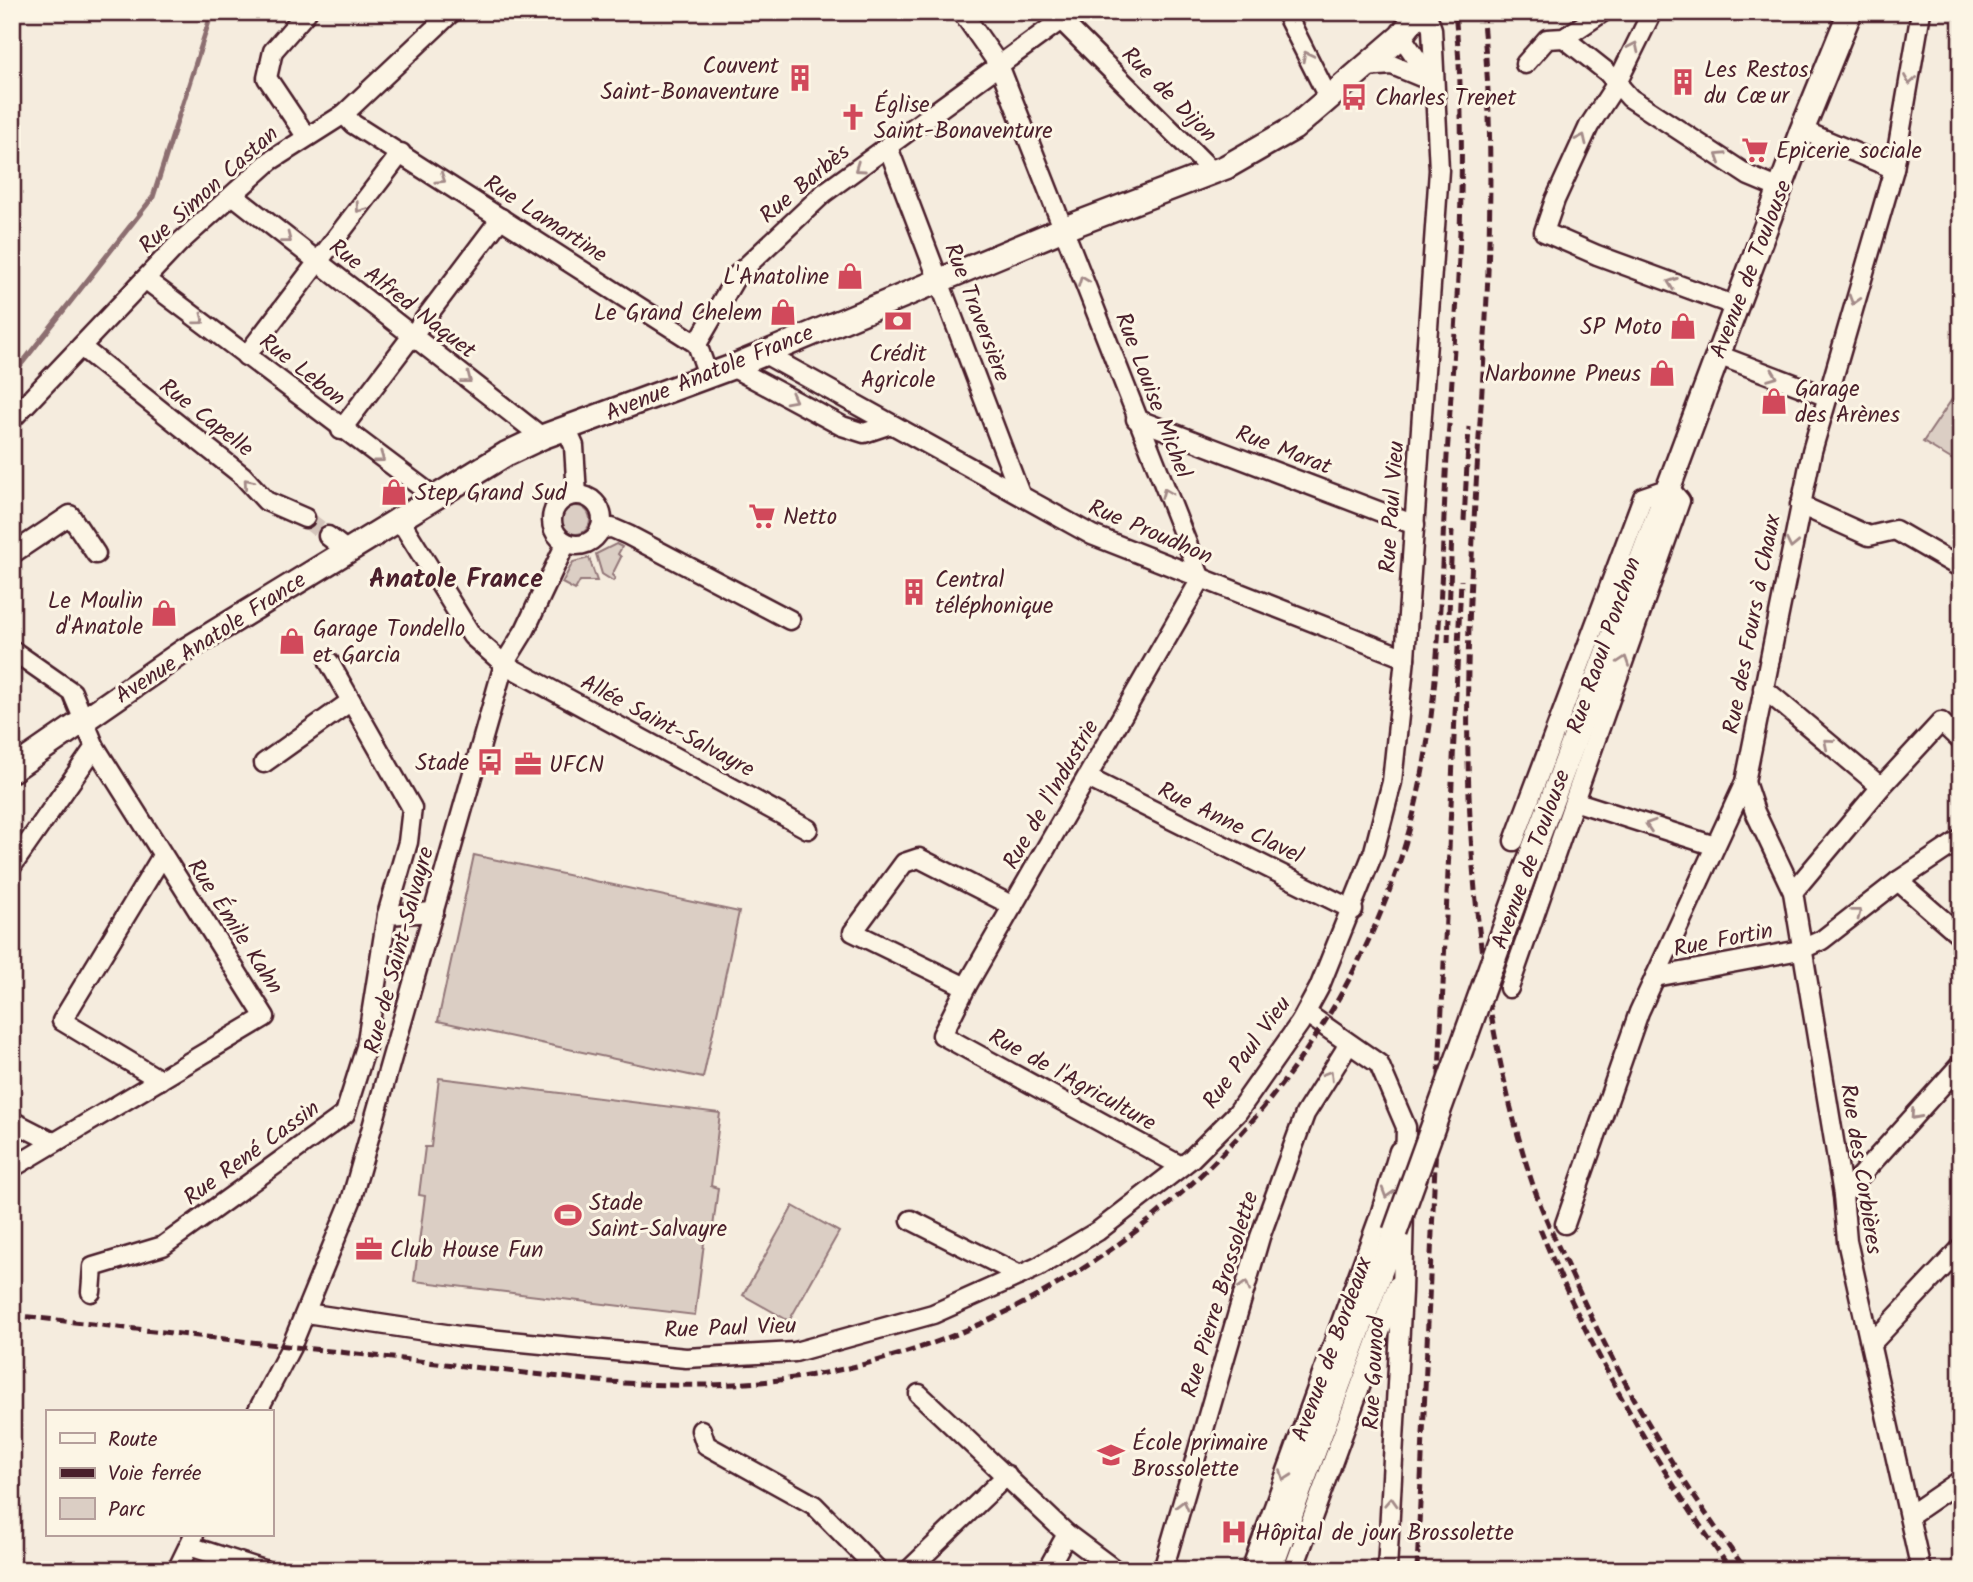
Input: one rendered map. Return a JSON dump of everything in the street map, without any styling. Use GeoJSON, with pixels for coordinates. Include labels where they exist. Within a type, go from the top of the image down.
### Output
{"type":"FeatureCollection","features":[{"type":"Feature","properties":{"kind":"main road","name":"Avenue de Toulouse"},"geometry":{"type":"LineString","coordinates":[[1395,1232],[1525,872],[1736,306],[1850,12]]}},
{"type":"Feature","properties":{"kind":"main road","name":"Avenue Anatole France"},"geometry":{"type":"LineString","coordinates":[[12,770],[337,543],[398,517],[542,437],[732,367],[939,278],[1214,173],[1294,128],[1414,22]]}},
{"type":"Feature","properties":{"kind":"main road","name":"Avenue de Bordeaux"},"geometry":{"type":"LineString","coordinates":[[1270,1570],[1395,1232]]}},
{"type":"Feature","properties":{"kind":"street"},"geometry":{"type":"LineString","coordinates":[[306,136],[267,78],[273,51],[307,12]]}},
{"type":"Feature","properties":{"kind":"street","name":"Rue Louise Michel"},"geometry":{"type":"LineString","coordinates":[[962,12],[999,65],[1201,579]]}},
{"type":"Feature","properties":{"kind":"street"},"geometry":{"type":"LineString","coordinates":[[1285,12],[1329,99]]}},
{"type":"Feature","properties":{"kind":"street"},"geometry":{"type":"LineString","coordinates":[[1525,64],[1547,39],[1564,38],[1603,12]]}},
{"type":"Feature","properties":{"kind":"street"},"geometry":{"type":"LineString","coordinates":[[1651,12],[1617,83],[1589,126],[1555,200],[1544,232],[1597,255],[1736,306]]}},
{"type":"Feature","properties":{"kind":"street","name":"Rue des Fours à Chaux"},"geometry":{"type":"LineString","coordinates":[[1565,1224],[1639,1012],[1745,782],[1800,505],[1828,397],[1894,169],[1921,12]]}},
{"type":"Feature","properties":{"kind":"street","name":"Rue Simon Castan"},"geometry":{"type":"LineString","coordinates":[[12,419],[179,243],[270,161],[344,114],[445,15]]}},
{"type":"Feature","properties":{"kind":"street","name":"Rue Barbès"},"geometry":{"type":"LineString","coordinates":[[697,344],[737,275],[824,192],[1067,16]]}},
{"type":"Feature","properties":{"kind":"street","name":"Rue de Dijon"},"geometry":{"type":"LineString","coordinates":[[1067,16],[1214,173]]}},
{"type":"Feature","properties":{"kind":"street"},"geometry":{"type":"LineString","coordinates":[[1414,22],[1433,82]]}},
{"type":"Feature","properties":{"kind":"street","name":"Rue Paul Vieu"},"geometry":{"type":"LineString","coordinates":[[306,1313],[459,1336],[686,1357],[795,1352],[933,1314],[1020,1275],[1098,1231],[1181,1166],[1237,1113],[1306,1013],[1353,910],[1374,851],[1392,782],[1405,659],[1439,170],[1433,42],[1414,22]]}},
{"type":"Feature","properties":{"kind":"street"},"geometry":{"type":"LineString","coordinates":[[1564,38],[1617,83],[1630,98],[1749,176],[1780,189]]}},
{"type":"Feature","properties":{"kind":"street"},"geometry":{"type":"LineString","coordinates":[[1365,67],[1392,65],[1433,82]]}},
{"type":"Feature","properties":{"kind":"street","name":"Rue Lamartine"},"geometry":{"type":"LineString","coordinates":[[344,114],[353,124],[697,344]]}},
{"type":"Feature","properties":{"kind":"street"},"geometry":{"type":"LineString","coordinates":[[1802,130],[1894,169]]}},
{"type":"Feature","properties":{"kind":"street","name":"Rue Traversière"},"geometry":{"type":"LineString","coordinates":[[888,147],[1020,494]]}},
{"type":"Feature","properties":{"kind":"street"},"geometry":{"type":"LineString","coordinates":[[246,356],[401,153]]}},
{"type":"Feature","properties":{"kind":"street","name":"Rue Alfred Naquet"},"geometry":{"type":"LineString","coordinates":[[234,196],[542,437]]}},
{"type":"Feature","properties":{"kind":"street"},"geometry":{"type":"LineString","coordinates":[[341,430],[501,219]]}},
{"type":"Feature","properties":{"kind":"street","name":"Rue Lebon"},"geometry":{"type":"LineString","coordinates":[[145,279],[341,430],[433,496]]}},
{"type":"Feature","properties":{"kind":"street"},"geometry":{"type":"LineString","coordinates":[[697,344],[708,374]]}},
{"type":"Feature","properties":{"kind":"street","name":"Rue Capelle"},"geometry":{"type":"LineString","coordinates":[[81,347],[243,476],[266,501],[305,518]]}},
{"type":"Feature","properties":{"kind":"street","name":"Rue Proudhon"},"geometry":{"type":"LineString","coordinates":[[763,353],[888,425],[1092,535],[1405,659]]}},
{"type":"Feature","properties":{"kind":"street"},"geometry":{"type":"LineString","coordinates":[[1718,355],[1828,397]]}},
{"type":"Feature","properties":{"kind":"street"},"geometry":{"type":"LineString","coordinates":[[732,367],[842,426],[864,433],[888,425]]}},
{"type":"Feature","properties":{"kind":"street","name":"Rue Marat"},"geometry":{"type":"LineString","coordinates":[[1136,419],[1415,525]]}},
{"type":"Feature","properties":{"kind":"street"},"geometry":{"type":"LineString","coordinates":[[566,428],[575,446],[577,495]]}},
{"type":"Feature","properties":{"kind":"street","name":"Rue Raoul Ponchon"},"geometry":{"type":"LineString","coordinates":[[1574,801],[1680,501],[1669,488]]}},
{"type":"Feature","properties":{"kind":"street","name":"Avenue de Toulouse"},"geometry":{"type":"LineString","coordinates":[[1514,841],[1643,497],[1669,488]]}},
{"type":"Feature","properties":{"kind":"street"},"geometry":{"type":"LineString","coordinates":[[577,495],[597,504],[602,514],[600,529],[597,537],[584,545],[566,543],[554,531],[552,518],[556,505],[565,498],[577,495]]}},
{"type":"Feature","properties":{"kind":"street"},"geometry":{"type":"LineString","coordinates":[[1800,505],[1869,536],[1895,530],[1961,568]]}},
{"type":"Feature","properties":{"kind":"street"},"geometry":{"type":"LineString","coordinates":[[12,554],[70,515],[96,554]]}},
{"type":"Feature","properties":{"kind":"street"},"geometry":{"type":"LineString","coordinates":[[398,517],[472,636],[504,664]]}},
{"type":"Feature","properties":{"kind":"street"},"geometry":{"type":"LineString","coordinates":[[600,529],[612,528],[628,535],[790,620]]}},
{"type":"Feature","properties":{"kind":"street","name":"Rue de Saint-Salvayre"},"geometry":{"type":"LineString","coordinates":[[258,1410],[306,1313],[355,1189],[504,664],[525,631],[566,543]]}},
{"type":"Feature","properties":{"kind":"street","name":"Rue de l'Industrie"},"geometry":{"type":"LineString","coordinates":[[942,1035],[966,987],[1201,579]]}},
{"type":"Feature","properties":{"kind":"street","name":"Rue Émile Kahn"},"geometry":{"type":"LineString","coordinates":[[12,650],[72,692],[95,747],[265,1017],[12,1168]]}},
{"type":"Feature","properties":{"kind":"street"},"geometry":{"type":"LineString","coordinates":[[329,662],[412,808],[408,842],[387,915],[434,912]]}},
{"type":"Feature","properties":{"kind":"street","name":"Allée Saint-Salvayre"},"geometry":{"type":"LineString","coordinates":[[504,664],[808,829]]}},
{"type":"Feature","properties":{"kind":"street"},"geometry":{"type":"LineString","coordinates":[[1763,688],[1881,787]]}},
{"type":"Feature","properties":{"kind":"street"},"geometry":{"type":"LineString","coordinates":[[264,763],[351,701]]}},
{"type":"Feature","properties":{"kind":"street"},"geometry":{"type":"LineString","coordinates":[[1793,892],[1881,787],[1941,722],[1961,741]]}},
{"type":"Feature","properties":{"kind":"street"},"geometry":{"type":"LineString","coordinates":[[12,866],[95,747]]}},
{"type":"Feature","properties":{"kind":"street","name":"Rue Anne Clavel"},"geometry":{"type":"LineString","coordinates":[[1088,778],[1353,910]]}},
{"type":"Feature","properties":{"kind":"street","name":"Rue des Corbières"},"geometry":{"type":"LineString","coordinates":[[1745,782],[1755,812],[1793,892],[1800,950],[1843,1195],[1847,1241],[1921,1570]]}},
{"type":"Feature","properties":{"kind":"street"},"geometry":{"type":"LineString","coordinates":[[1574,801],[1715,846]]}},
{"type":"Feature","properties":{"kind":"street","name":"Avenue de Toulouse"},"geometry":{"type":"LineString","coordinates":[[1509,988],[1574,801]]}},
{"type":"Feature","properties":{"kind":"street","name":"Rue Fortin"},"geometry":{"type":"LineString","coordinates":[[1655,977],[1800,950],[1822,940],[1899,881],[1961,839]]}},
{"type":"Feature","properties":{"kind":"street"},"geometry":{"type":"LineString","coordinates":[[160,1080],[62,1021],[162,856]]}},
{"type":"Feature","properties":{"kind":"street"},"geometry":{"type":"LineString","coordinates":[[966,987],[853,932],[904,863],[919,858],[1013,906]]}},
{"type":"Feature","properties":{"kind":"street"},"geometry":{"type":"LineString","coordinates":[[1899,881],[1961,936]]}},
{"type":"Feature","properties":{"kind":"street","name":"Rue René Cassin"},"geometry":{"type":"LineString","coordinates":[[92,1292],[93,1267],[163,1246],[345,1114],[366,1047],[387,915]]}},
{"type":"Feature","properties":{"kind":"street","name":"Rue Gounod"},"geometry":{"type":"LineString","coordinates":[[1306,1013],[1379,1064],[1406,1127],[1403,1269],[1387,1570]]}},
{"type":"Feature","properties":{"kind":"street","name":"Rue de l'Agriculture"},"geometry":{"type":"LineString","coordinates":[[942,1035],[1181,1166]]}},
{"type":"Feature","properties":{"kind":"street","name":"Rue Pierre Brossolette"},"geometry":{"type":"LineString","coordinates":[[1163,1570],[1265,1225],[1305,1114],[1349,1044]]}},
{"type":"Feature","properties":{"kind":"street"},"geometry":{"type":"LineString","coordinates":[[1843,1195],[1961,1064]]}},
{"type":"Feature","properties":{"kind":"street"},"geometry":{"type":"LineString","coordinates":[[12,1121],[53,1142]]}},
{"type":"Feature","properties":{"kind":"street","name":"Avenue de Bordeaux"},"geometry":{"type":"LineString","coordinates":[[1251,1570],[1380,1215],[1406,1127]]}},
{"type":"Feature","properties":{"kind":"street"},"geometry":{"type":"LineString","coordinates":[[911,1220],[1020,1275]]}},
{"type":"Feature","properties":{"kind":"street"},"geometry":{"type":"LineString","coordinates":[[1871,1344],[1961,1248]]}},
{"type":"Feature","properties":{"kind":"street","name":"Avenue de Bordeaux"},"geometry":{"type":"LineString","coordinates":[[1293,1570],[1403,1269]]}},
{"type":"Feature","properties":{"kind":"street"},"geometry":{"type":"LineString","coordinates":[[919,1394],[1067,1534],[1115,1570]]}},
{"type":"Feature","properties":{"kind":"street"},"geometry":{"type":"LineString","coordinates":[[701,1430],[706,1445],[814,1505],[878,1570]]}},
{"type":"Feature","properties":{"kind":"street"},"geometry":{"type":"LineString","coordinates":[[909,1570],[1007,1475]]}},
{"type":"Feature","properties":{"kind":"street"},"geometry":{"type":"LineString","coordinates":[[1910,1515],[1961,1480]]}},
{"type":"Feature","properties":{"kind":"street"},"geometry":{"type":"LineString","coordinates":[[1047,1570],[1067,1534]]}},
{"type":"Feature","properties":{"kind":"street"},"geometry":{"type":"LineString","coordinates":[[177,1570],[191,1540],[264,1570]]}},
{"type":"Feature","properties":{"kind":"green space"},"geometry":{"type":"Polygon","coordinates":[[[1961,386],[1961,465],[1923,442],[1961,386]]]}},
{"type":"Feature","properties":{"kind":"green space"},"geometry":{"type":"Polygon","coordinates":[[[576,506],[586,510],[590,520],[586,530],[576,534],[566,530],[562,520],[566,510],[576,506]]]}},
{"type":"Feature","properties":{"kind":"green space"},"geometry":{"type":"Polygon","coordinates":[[[616,544],[622,547],[618,554],[621,557],[612,575],[615,578],[613,581],[602,574],[596,554],[616,544]]]}},
{"type":"Feature","properties":{"kind":"green space"},"geometry":{"type":"Polygon","coordinates":[[[589,558],[597,581],[580,581],[575,590],[562,583],[573,562],[589,558]]]}},
{"type":"Feature","properties":{"kind":"green space"},"geometry":{"type":"Polygon","coordinates":[[[474,855],[739,912],[703,1078],[438,1021],[474,855]]]}},
{"type":"Feature","properties":{"kind":"green space","name":"Stade Saint-Salvayre"},"geometry":{"type":"Polygon","coordinates":[[[439,1078],[720,1113],[711,1186],[718,1188],[712,1235],[705,1235],[695,1315],[414,1281],[425,1196],[419,1195],[425,1147],[431,1147],[439,1078]]]}},
{"type":"Feature","properties":{"kind":"green space"},"geometry":{"type":"Polygon","coordinates":[[[793,1206],[839,1232],[789,1321],[743,1295],[793,1206]]]}},
{"type":"Feature","properties":{"kind":"waterway"},"geometry":{"type":"LineString","coordinates":[[12,376],[153,197],[212,12]]}},
{"type":"Feature","properties":{"kind":"tunnel"},"geometry":{"type":"LineString","coordinates":[[305,518],[328,536]]}},
{"type":"Feature","properties":{"kind":"railway"},"geometry":{"type":"LineString","coordinates":[[12,1315],[587,1380],[680,1385],[772,1381],[834,1371],[933,1343],[1027,1302],[1114,1248],[1193,1182],[1263,1108],[1323,1024],[1371,934],[1407,838],[1419,790],[1428,741],[1438,641],[1458,281],[1461,119],[1455,12]]}},
{"type":"Feature","properties":{"kind":"railway"},"geometry":{"type":"LineString","coordinates":[[1482,12],[1490,148],[1490,216],[1472,558],[1468,715],[1473,871],[1493,1026],[1531,1179],[1566,1264],[1610,1354],[1651,1428],[1696,1500],[1746,1570]]}},
{"type":"Feature","properties":{"kind":"railway"},"geometry":{"type":"LineString","coordinates":[[1464,521],[1469,427]]}},
{"type":"Feature","properties":{"kind":"railway"},"geometry":{"type":"LineString","coordinates":[[1448,643],[1452,531]]}},
{"type":"Feature","properties":{"kind":"railway"},"geometry":{"type":"LineString","coordinates":[[1417,1570],[1461,580]]}},
{"type":"Feature","properties":{"kind":"railway"},"geometry":{"type":"LineString","coordinates":[[1540,1229],[1580,1319],[1625,1405],[1731,1570]]}},
{"type":"Feature","properties":{"kind":"place","name":"Couvent Saint-Bonaventure"},"geometry":{"type":"Point","coordinates":[800,78]}},
{"type":"Feature","properties":{"kind":"place","name":"Les Restos du Cœur"},"geometry":{"type":"Point","coordinates":[1683,82]}},
{"type":"Feature","properties":{"kind":"place","name":"Charles Trenet"},"geometry":{"type":"Point","coordinates":[1354,97]}},
{"type":"Feature","properties":{"kind":"place","name":"Église Saint-Bonaventure"},"geometry":{"type":"Point","coordinates":[853,117]}},
{"type":"Feature","properties":{"kind":"place","name":"Epicerie sociale"},"geometry":{"type":"Point","coordinates":[1755,150]}},
{"type":"Feature","properties":{"kind":"place","name":"L'Anatoline"},"geometry":{"type":"Point","coordinates":[850,276]}},
{"type":"Feature","properties":{"kind":"place","name":"Le Grand Chelem"},"geometry":{"type":"Point","coordinates":[783,312]}},
{"type":"Feature","properties":{"kind":"place","name":"Crédit Agricole"},"geometry":{"type":"Point","coordinates":[898,321]}},
{"type":"Feature","properties":{"kind":"place","name":"SP Moto"},"geometry":{"type":"Point","coordinates":[1683,326]}},
{"type":"Feature","properties":{"kind":"place","name":"Narbonne Pneus"},"geometry":{"type":"Point","coordinates":[1662,373]}},
{"type":"Feature","properties":{"kind":"place","name":"Garage des Arènes"},"geometry":{"type":"Point","coordinates":[1774,401]}},
{"type":"Feature","properties":{"kind":"place","name":"Step Grand Sud"},"geometry":{"type":"Point","coordinates":[394,492]}},
{"type":"Feature","properties":{"kind":"place","name":"Netto"},"geometry":{"type":"Point","coordinates":[762,516]}},
{"type":"Feature","properties":{"kind":"place","name":"Central téléphonique"},"geometry":{"type":"Point","coordinates":[914,592]}},
{"type":"Feature","properties":{"kind":"place","name":"Le Moulin d'Anatole"},"geometry":{"type":"Point","coordinates":[164,613]}},
{"type":"Feature","properties":{"kind":"place","name":"Garage Tondello et Garcia"},"geometry":{"type":"Point","coordinates":[292,641]}},
{"type":"Feature","properties":{"kind":"place","name":"Stade"},"geometry":{"type":"Point","coordinates":[490,762]}},
{"type":"Feature","properties":{"kind":"place","name":"UFCN"},"geometry":{"type":"Point","coordinates":[528,764]}},
{"type":"Feature","properties":{"kind":"place","name":"Stade Saint-Salvayre"},"geometry":{"type":"Point","coordinates":[568,1215]}},
{"type":"Feature","properties":{"kind":"place","name":"Club House Fun"},"geometry":{"type":"Point","coordinates":[369,1249]}},
{"type":"Feature","properties":{"kind":"place","name":"École primaire Brossolette"},"geometry":{"type":"Point","coordinates":[1111,1455]}},
{"type":"Feature","properties":{"kind":"place","name":"Hôpital de jour Brossolette"},"geometry":{"type":"Point","coordinates":[1234,1532]}},
{"type":"Feature","properties":{"kind":"district","name":"Anatole France"},"geometry":{"type":"Point","coordinates":[456,578]}}]}
